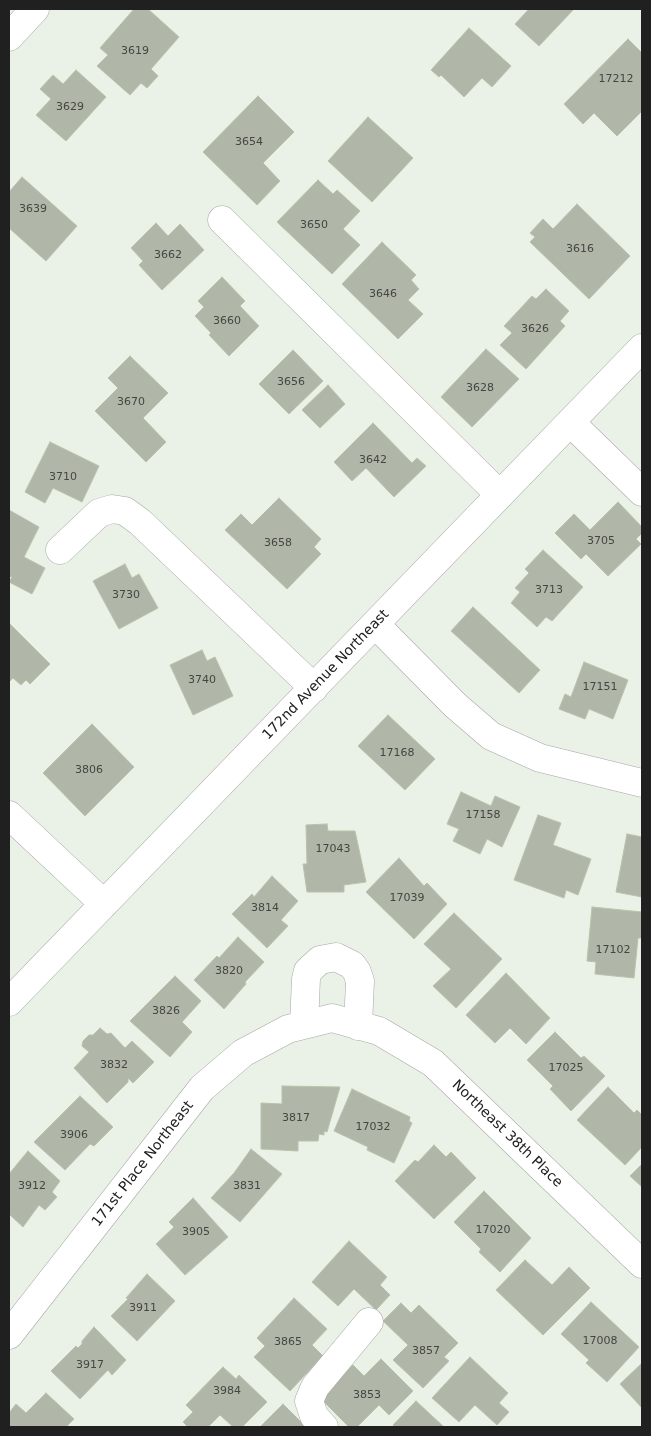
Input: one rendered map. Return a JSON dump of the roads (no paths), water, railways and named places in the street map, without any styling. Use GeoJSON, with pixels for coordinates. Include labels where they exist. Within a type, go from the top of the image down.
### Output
{"type":"FeatureCollection","features":[{"type":"Feature","properties":{"kind":"street"},"geometry":{"type":"LineString","coordinates":[[9,37],[35,9]]}},
{"type":"Feature","properties":{"kind":"street"},"geometry":{"type":"LineString","coordinates":[[222,220],[500,495]]}},
{"type":"Feature","properties":{"kind":"street","name":"172nd Avenue Northeast"},"geometry":{"type":"LineString","coordinates":[[9,1002],[642,348]]}},
{"type":"Feature","properties":{"kind":"street"},"geometry":{"type":"LineString","coordinates":[[570,423],[642,492]]}},
{"type":"Feature","properties":{"kind":"street"},"geometry":{"type":"LineString","coordinates":[[60,550],[99,514],[112,509],[125,511],[140,522],[314,688]]}},
{"type":"Feature","properties":{"kind":"street"},"geometry":{"type":"LineString","coordinates":[[375,624],[455,705],[491,736],[540,758],[642,783]]}},
{"type":"Feature","properties":{"kind":"street"},"geometry":{"type":"LineString","coordinates":[[9,815],[104,904]]}},
{"type":"Feature","properties":{"kind":"street"},"geometry":{"type":"LineString","coordinates":[[304,1025],[308,971],[320,960],[332,958],[345,960],[357,972],[360,981],[358,1026]]}},
{"type":"Feature","properties":{"kind":"street","name":"171st Place Northeast"},"geometry":{"type":"LineString","coordinates":[[9,1335],[202,1088],[243,1053],[288,1029],[332,1018]]}},
{"type":"Feature","properties":{"kind":"street","name":"Northeast 38th Place"},"geometry":{"type":"LineString","coordinates":[[332,1018],[379,1032],[433,1063],[642,1264]]}},
{"type":"Feature","properties":{"kind":"street"},"geometry":{"type":"LineString","coordinates":[[324,1427],[314,1416],[309,1401],[315,1387],[369,1322]]}}]}
